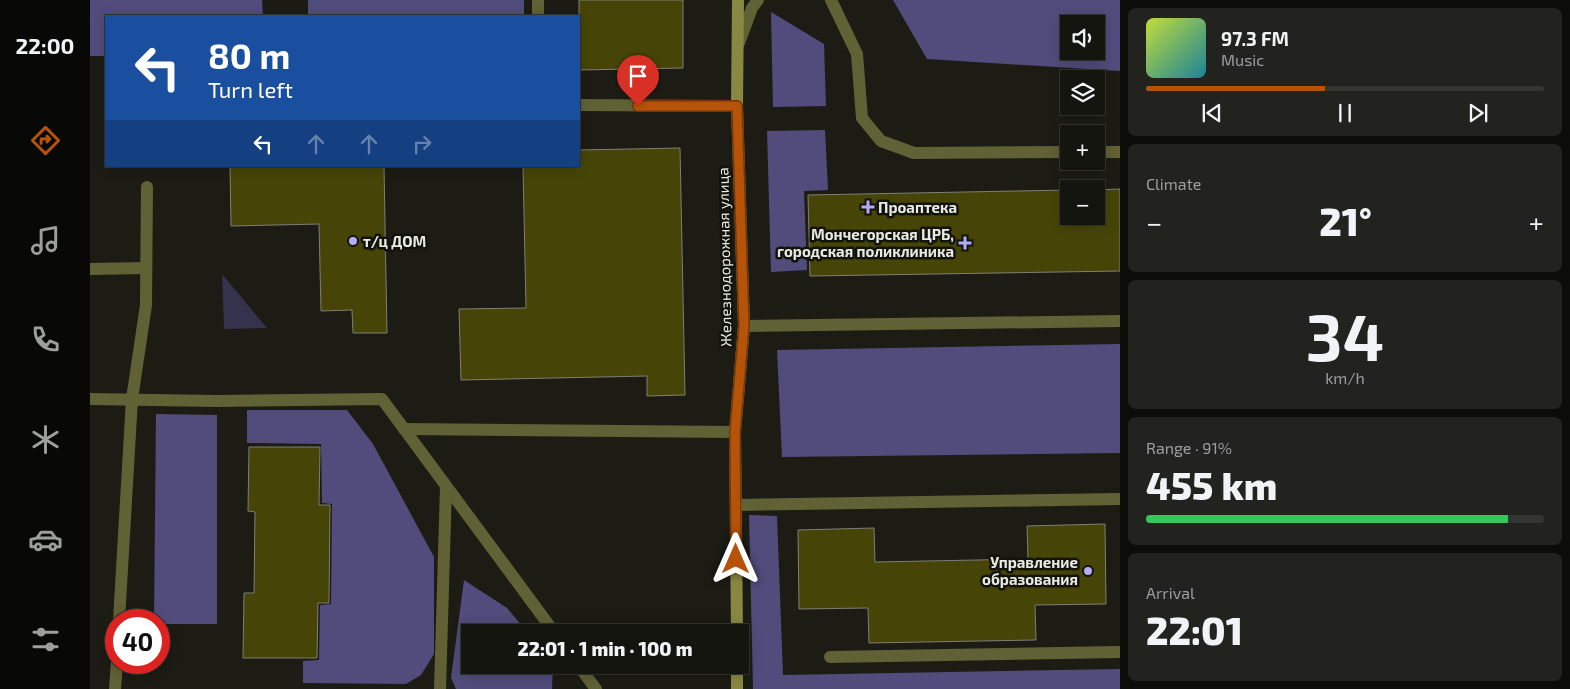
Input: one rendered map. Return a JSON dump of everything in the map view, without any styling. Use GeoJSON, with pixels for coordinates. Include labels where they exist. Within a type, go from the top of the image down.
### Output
{"type":"FeatureCollection","features":[{"type":"Feature","properties":{"kind":"street","name":"Железнодорожная улица"},"geometry":{"type":"LineString","coordinates":[[737,624],[735,432],[744,326],[737,106],[738,0]]}},
{"type":"Feature","properties":{"kind":"street"},"geometry":{"type":"LineString","coordinates":[[737,674],[737,689]]}},
{"type":"Feature","properties":{"kind":"lane"},"geometry":{"type":"LineString","coordinates":[[538,0],[538,15]]}},
{"type":"Feature","properties":{"kind":"lane"},"geometry":{"type":"LineString","coordinates":[[738,47],[752,8],[758,0]]}},
{"type":"Feature","properties":{"kind":"lane"},"geometry":{"type":"LineString","coordinates":[[831,0],[857,54],[862,118],[881,141],[914,153],[1060,152]]}},
{"type":"Feature","properties":{"kind":"lane"},"geometry":{"type":"LineString","coordinates":[[580,105],[737,106]]}},
{"type":"Feature","properties":{"kind":"lane"},"geometry":{"type":"LineString","coordinates":[[1105,152],[1120,152]]}},
{"type":"Feature","properties":{"kind":"lane"},"geometry":{"type":"LineString","coordinates":[[120,609],[132,399],[146,304],[147,187]]}},
{"type":"Feature","properties":{"kind":"lane"},"geometry":{"type":"LineString","coordinates":[[90,269],[146,268]]}},
{"type":"Feature","properties":{"kind":"lane"},"geometry":{"type":"LineString","coordinates":[[744,326],[1120,321]]}},
{"type":"Feature","properties":{"kind":"lane"},"geometry":{"type":"LineString","coordinates":[[90,399],[217,401],[382,399],[548,624]]}},
{"type":"Feature","properties":{"kind":"lane"},"geometry":{"type":"LineString","coordinates":[[404,429],[735,432]]}},
{"type":"Feature","properties":{"kind":"lane"},"geometry":{"type":"LineString","coordinates":[[440,689],[446,486]]}},
{"type":"Feature","properties":{"kind":"lane"},"geometry":{"type":"LineString","coordinates":[[736,505],[1120,499]]}},
{"type":"Feature","properties":{"kind":"lane"},"geometry":{"type":"LineString","coordinates":[[830,657],[1120,652]]}},
{"type":"Feature","properties":{"kind":"lane"},"geometry":{"type":"LineString","coordinates":[[115,689],[116,674]]}},
{"type":"Feature","properties":{"kind":"lane"},"geometry":{"type":"LineString","coordinates":[[585,674],[596,689]]}},
{"type":"Feature","properties":{"kind":"shaded area"},"geometry":{"type":"Polygon","coordinates":[[[90,0],[262,0],[263,15],[105,15],[105,56],[90,56],[90,0]]]}},
{"type":"Feature","properties":{"kind":"shaded area"},"geometry":{"type":"Polygon","coordinates":[[[308,0],[524,0],[524,15],[308,15],[308,0]]]}},
{"type":"Feature","properties":{"kind":"shaded area"},"geometry":{"type":"Polygon","coordinates":[[[893,0],[1120,0],[1120,71],[927,59],[893,0]]]}},
{"type":"Feature","properties":{"kind":"shaded area"},"geometry":{"type":"Polygon","coordinates":[[[771,12],[824,44],[826,106],[773,107],[771,12]]]}},
{"type":"Feature","properties":{"kind":"shaded area"},"geometry":{"type":"Polygon","coordinates":[[[825,130],[828,190],[804,191],[807,270],[771,272],[767,131],[825,130]]]}},
{"type":"Feature","properties":{"kind":"shaded area"},"geometry":{"type":"Polygon","coordinates":[[[222,274],[267,328],[224,329],[222,274]]]}},
{"type":"Feature","properties":{"kind":"shaded area"},"geometry":{"type":"Polygon","coordinates":[[[1120,344],[1120,453],[782,457],[777,350],[1120,344]]]}},
{"type":"Feature","properties":{"kind":"shaded area"},"geometry":{"type":"Polygon","coordinates":[[[247,410],[347,410],[373,444],[434,557],[434,654],[421,675],[406,684],[303,683],[303,661],[319,660],[320,605],[331,604],[332,504],[322,503],[321,444],[247,443],[247,410]]]}},
{"type":"Feature","properties":{"kind":"shaded area"},"geometry":{"type":"Polygon","coordinates":[[[156,414],[217,415],[217,624],[170,624],[170,609],[154,609],[156,414]]]}},
{"type":"Feature","properties":{"kind":"shaded area"},"geometry":{"type":"Polygon","coordinates":[[[749,515],[777,516],[783,675],[1120,669],[1120,689],[753,689],[749,515]]]}},
{"type":"Feature","properties":{"kind":"shaded area"},"geometry":{"type":"Polygon","coordinates":[[[464,580],[507,608],[520,624],[461,624],[461,674],[553,674],[552,689],[456,689],[451,678],[464,580]]]}},
{"type":"Feature","properties":{"kind":"building"},"geometry":{"type":"Polygon","coordinates":[[[579,0],[683,0],[683,68],[580,70],[579,0]]]}},
{"type":"Feature","properties":{"kind":"building"},"geometry":{"type":"Polygon","coordinates":[[[680,148],[685,395],[647,396],[647,376],[461,380],[459,309],[526,308],[523,167],[580,167],[580,150],[680,148]]]}},
{"type":"Feature","properties":{"kind":"building","name":"т/ц ДОМ"},"geometry":{"type":"Polygon","coordinates":[[[230,167],[384,167],[387,333],[353,333],[352,310],[321,311],[319,224],[231,226],[230,167]]]}},
{"type":"Feature","properties":{"kind":"building","name":"Мончегорская ЦРБ, городская поликлиника"},"geometry":{"type":"Polygon","coordinates":[[[1120,189],[1120,271],[810,276],[808,195],[1060,190],[1060,225],[1105,225],[1105,190],[1120,189]]]}},
{"type":"Feature","properties":{"kind":"building"},"geometry":{"type":"Polygon","coordinates":[[[249,447],[320,447],[319,505],[330,505],[329,603],[318,603],[317,658],[243,658],[244,593],[254,593],[255,512],[248,511],[249,447]]]}},
{"type":"Feature","properties":{"kind":"building","name":"Управление образования"},"geometry":{"type":"Polygon","coordinates":[[[1105,524],[1106,604],[1035,605],[1036,640],[869,643],[868,608],[799,609],[798,530],[874,528],[875,562],[1028,559],[1027,526],[1105,524]]]}},
{"type":"Feature","properties":{"kind":"place","name":"Проаптека"},"geometry":{"type":"Point","coordinates":[868,207]}},
{"type":"Feature","properties":{"kind":"place","name":"т/ц ДОМ"},"geometry":{"type":"Point","coordinates":[353,241]}},
{"type":"Feature","properties":{"kind":"place","name":"Мончегорская ЦРБ, городская поликлиника"},"geometry":{"type":"Point","coordinates":[965,243]}},
{"type":"Feature","properties":{"kind":"place","name":"Управление образования"},"geometry":{"type":"Point","coordinates":[1088,571]}},
{"type":"Feature","properties":{"kind":"route"},"geometry":{"type":"LineString","coordinates":[[638,106],[737,106],[744,326],[735,432],[736,559]]}}]}
